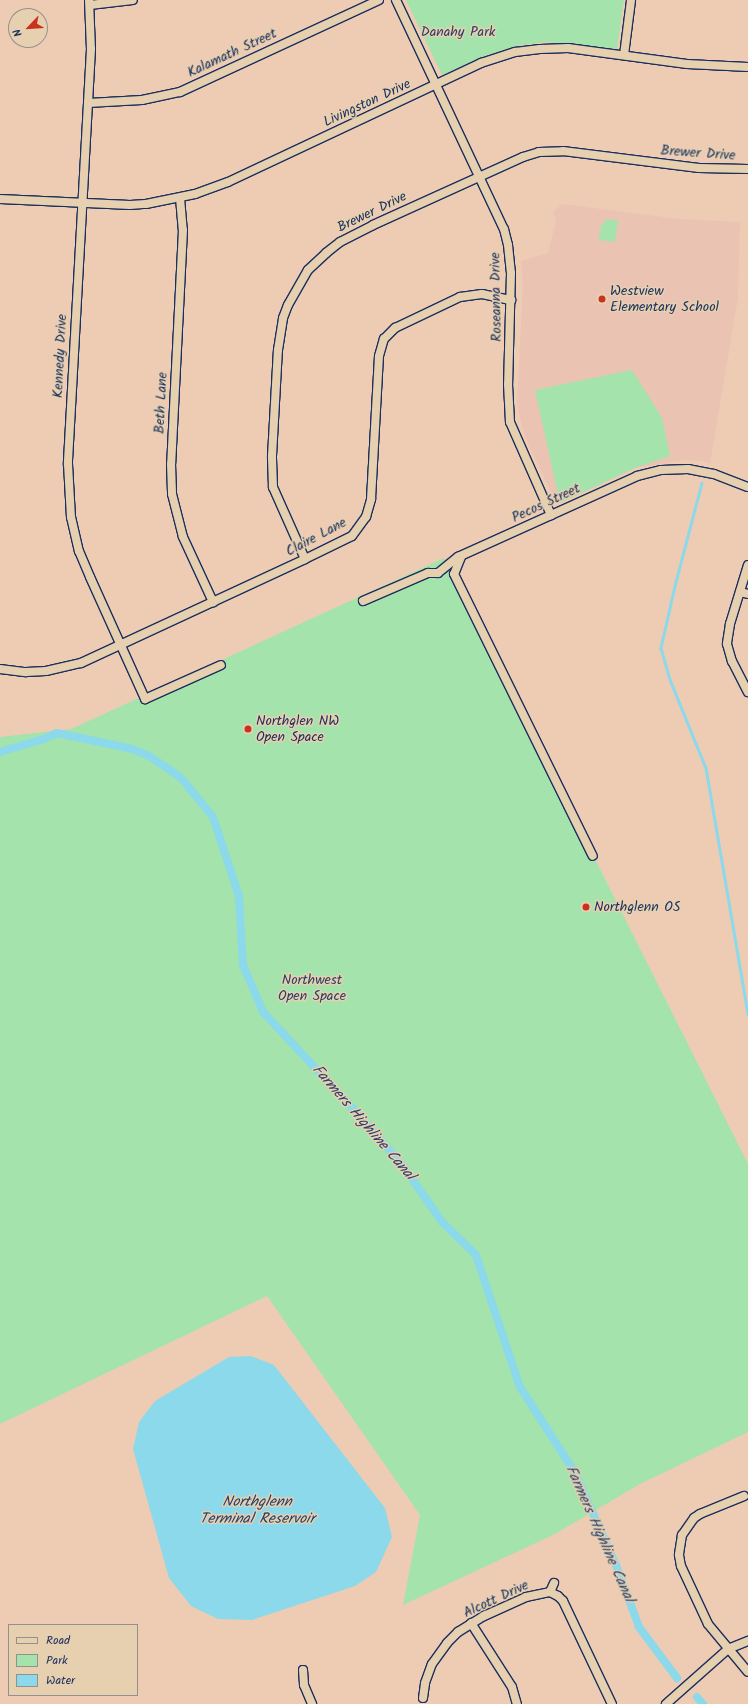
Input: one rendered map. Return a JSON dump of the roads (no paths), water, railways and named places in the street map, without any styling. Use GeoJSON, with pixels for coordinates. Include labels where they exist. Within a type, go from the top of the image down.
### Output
{"type":"FeatureCollection","features":[{"type":"Feature","properties":{"kind":"street"},"geometry":{"type":"LineString","coordinates":[[90,2],[133,0]]}},
{"type":"Feature","properties":{"kind":"street","name":"Kalamath Street"},"geometry":{"type":"LineString","coordinates":[[88,103],[142,100],[180,92],[379,0]]}},
{"type":"Feature","properties":{"kind":"street","name":"Roseanna Drive"},"geometry":{"type":"LineString","coordinates":[[396,0],[501,221],[508,245],[511,273],[508,384],[510,422],[551,515]]}},
{"type":"Feature","properties":{"kind":"street"},"geometry":{"type":"LineString","coordinates":[[624,55],[631,0]]}},
{"type":"Feature","properties":{"kind":"street","name":"Kennedy Drive"},"geometry":{"type":"LineString","coordinates":[[90,2],[91,49],[68,464],[70,505],[79,551],[145,699],[221,665]]}},
{"type":"Feature","properties":{"kind":"street","name":"Livingston Drive"},"geometry":{"type":"LineString","coordinates":[[0,199],[130,204],[180,198],[228,182],[492,59],[526,50],[568,48],[687,64],[748,67]]}},
{"type":"Feature","properties":{"kind":"street","name":"Brewer Drive"},"geometry":{"type":"LineString","coordinates":[[305,560],[276,497],[272,480],[278,350],[283,318],[288,305],[308,270],[340,242],[373,225],[479,176],[532,154],[556,150],[700,168],[748,169]]}},
{"type":"Feature","properties":{"kind":"street","name":"Beth Lane"},"geometry":{"type":"LineString","coordinates":[[180,198],[183,230],[171,464],[172,487],[175,509],[183,537],[213,602]]}},
{"type":"Feature","properties":{"kind":"street","name":"Claire Lane"},"geometry":{"type":"LineString","coordinates":[[0,669],[26,672],[58,670],[81,664],[305,560],[352,536],[368,513],[371,499],[379,356],[384,339],[395,328],[460,297],[482,294],[510,300]]}},
{"type":"Feature","properties":{"kind":"street","name":"Pecos Street"},"geometry":{"type":"LineString","coordinates":[[363,601],[428,573],[438,573],[458,558],[637,476],[661,470],[684,468],[714,474],[748,487]]}},
{"type":"Feature","properties":{"kind":"street"},"geometry":{"type":"LineString","coordinates":[[461,557],[454,574],[593,856]]}},
{"type":"Feature","properties":{"kind":"street"},"geometry":{"type":"LineString","coordinates":[[748,565],[744,593],[730,624],[727,644],[732,661],[748,692]]}},
{"type":"Feature","properties":{"kind":"street"},"geometry":{"type":"LineString","coordinates":[[744,1496],[700,1514],[694,1518],[686,1528],[678,1549],[681,1566],[704,1617],[728,1649],[748,1672]]}},
{"type":"Feature","properties":{"kind":"street"},"geometry":{"type":"LineString","coordinates":[[554,1582],[550,1592],[558,1596],[563,1601],[612,1704]]}},
{"type":"Feature","properties":{"kind":"street","name":"Alcott Drive"},"geometry":{"type":"LineString","coordinates":[[422,1698],[425,1683],[438,1654],[447,1643],[471,1623],[526,1597],[550,1592]]}},
{"type":"Feature","properties":{"kind":"street"},"geometry":{"type":"LineString","coordinates":[[471,1623],[512,1687],[517,1704]]}},
{"type":"Feature","properties":{"kind":"street"},"geometry":{"type":"LineString","coordinates":[[666,1704],[728,1649],[748,1641]]}},
{"type":"Feature","properties":{"kind":"street"},"geometry":{"type":"LineString","coordinates":[[303,1670],[304,1685],[312,1704]]}},
{"type":"Feature","properties":{"kind":"water","name":"Northglenn Terminal Reservoir"},"geometry":{"type":"Polygon","coordinates":[[[251,1356],[274,1365],[385,1508],[392,1537],[376,1572],[355,1586],[252,1620],[218,1619],[191,1606],[169,1578],[133,1449],[139,1422],[155,1401],[229,1357],[251,1356]]]}},
{"type":"Feature","properties":{"kind":"waterway"},"geometry":{"type":"LineString","coordinates":[[702,483],[676,582],[661,648],[671,682],[706,768],[748,1014]]}},
{"type":"Feature","properties":{"kind":"waterway","name":"Farmers Highline Canal"},"geometry":{"type":"LineString","coordinates":[[0,752],[44,739],[57,733],[132,749],[149,756],[182,779],[213,817],[239,896],[243,965],[263,1012],[361,1117],[403,1166],[442,1222],[476,1255],[520,1387],[574,1471],[616,1565],[639,1627],[677,1678]]}},
{"type":"Feature","properties":{"kind":"waterway","name":"Farmers Highline Canal"},"geometry":{"type":"LineString","coordinates":[[697,1697],[703,1704]]}},
{"type":"Feature","properties":{"kind":"place","name":"Westview Elementary School"},"geometry":{"type":"Point","coordinates":[602,299]}},
{"type":"Feature","properties":{"kind":"place","name":"Northglen NW Open Space"},"geometry":{"type":"Point","coordinates":[248,729]}},
{"type":"Feature","properties":{"kind":"place","name":"Northglenn OS"},"geometry":{"type":"Point","coordinates":[586,907]}},
{"type":"Feature","properties":{"kind":"park label","name":"Danahy Park"},"geometry":{"type":"Point","coordinates":[458,32]}},
{"type":"Feature","properties":{"kind":"park label","name":"Northwest Open Space"},"geometry":{"type":"Point","coordinates":[312,988]}}]}
